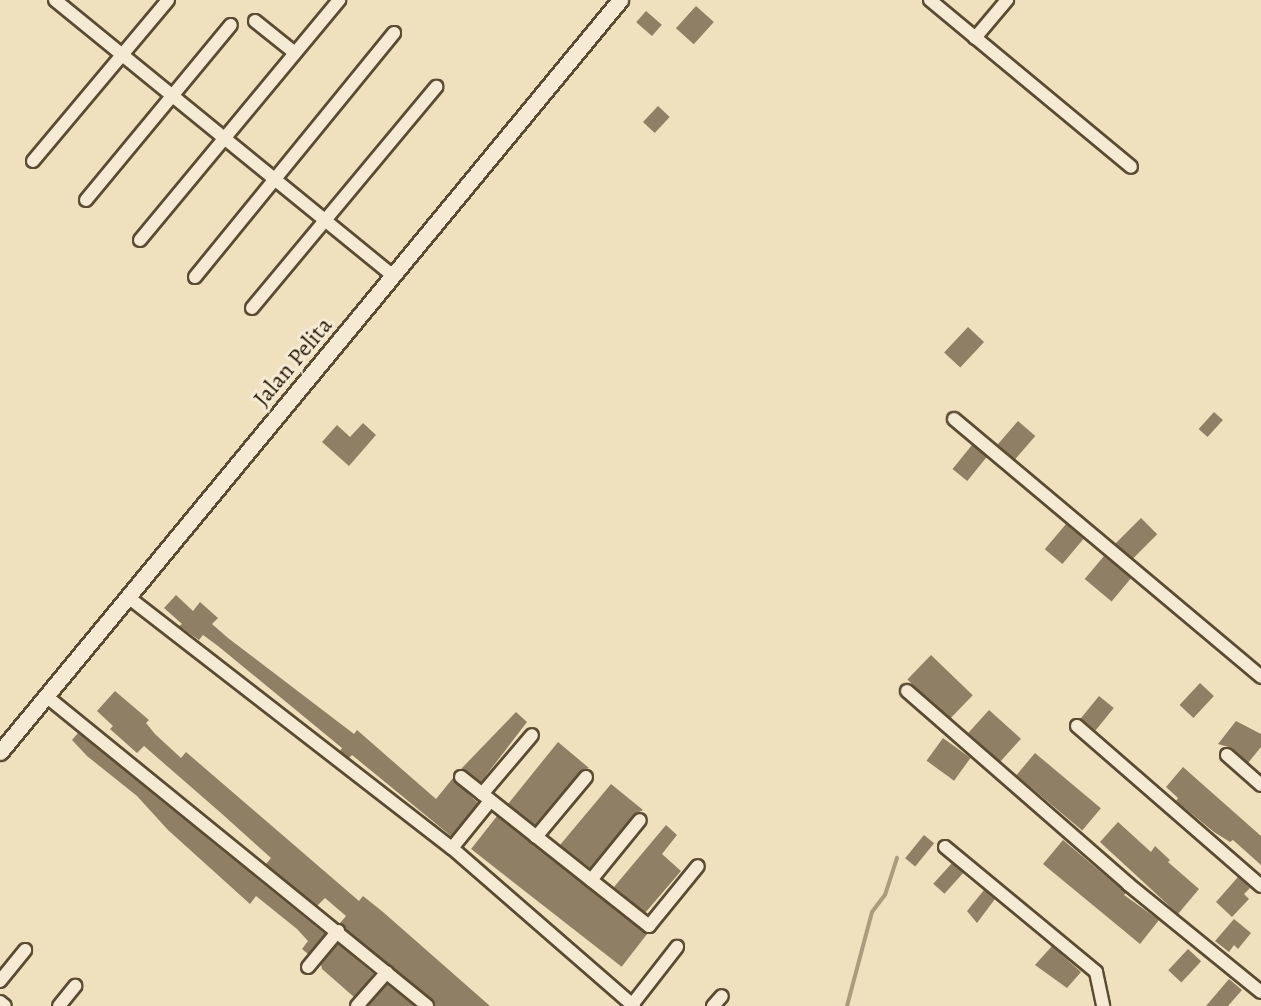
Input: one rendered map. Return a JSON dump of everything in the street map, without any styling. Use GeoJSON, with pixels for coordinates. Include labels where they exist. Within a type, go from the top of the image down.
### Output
{"type":"FeatureCollection","features":[{"type":"Feature","properties":{"kind":"street"},"geometry":{"type":"LineString","coordinates":[[55,0],[122,51],[393,276]]}},
{"type":"Feature","properties":{"kind":"street"},"geometry":{"type":"LineString","coordinates":[[33,161],[122,51],[168,0]]}},
{"type":"Feature","properties":{"kind":"street","name":"Jalan Pelita"},"geometry":{"type":"LineString","coordinates":[[0,752],[620,0]]}},
{"type":"Feature","properties":{"kind":"street"},"geometry":{"type":"LineString","coordinates":[[930,0],[1131,167]]}},
{"type":"Feature","properties":{"kind":"street"},"geometry":{"type":"LineString","coordinates":[[975,38],[1007,0]]}},
{"type":"Feature","properties":{"kind":"street"},"geometry":{"type":"LineString","coordinates":[[140,240],[295,53],[335,1]]}},
{"type":"Feature","properties":{"kind":"street"},"geometry":{"type":"LineString","coordinates":[[255,21],[295,53]]}},
{"type":"Feature","properties":{"kind":"street"},"geometry":{"type":"LineString","coordinates":[[86,200],[172,93],[231,25]]}},
{"type":"Feature","properties":{"kind":"street"},"geometry":{"type":"LineString","coordinates":[[195,277],[394,33]]}},
{"type":"Feature","properties":{"kind":"street"},"geometry":{"type":"LineString","coordinates":[[252,308],[436,87]]}},
{"type":"Feature","properties":{"kind":"street"},"geometry":{"type":"LineString","coordinates":[[954,419],[1261,677]]}},
{"type":"Feature","properties":{"kind":"street"},"geometry":{"type":"LineString","coordinates":[[128,597],[452,848],[632,1006],[677,947]]}},
{"type":"Feature","properties":{"kind":"street"},"geometry":{"type":"LineString","coordinates":[[907,691],[1128,884],[1261,992]]}},
{"type":"Feature","properties":{"kind":"street"},"geometry":{"type":"LineString","coordinates":[[46,696],[338,931],[427,1006]]}},
{"type":"Feature","properties":{"kind":"street"},"geometry":{"type":"LineString","coordinates":[[1077,726],[1261,886]]}},
{"type":"Feature","properties":{"kind":"street"},"geometry":{"type":"LineString","coordinates":[[452,848],[532,735]]}},
{"type":"Feature","properties":{"kind":"street"},"geometry":{"type":"LineString","coordinates":[[1227,755],[1261,785]]}},
{"type":"Feature","properties":{"kind":"street"},"geometry":{"type":"LineString","coordinates":[[461,777],[649,926],[699,866]]}},
{"type":"Feature","properties":{"kind":"street"},"geometry":{"type":"LineString","coordinates":[[536,837],[586,777]]}},
{"type":"Feature","properties":{"kind":"street"},"geometry":{"type":"LineString","coordinates":[[591,880],[640,820]]}},
{"type":"Feature","properties":{"kind":"street"},"geometry":{"type":"LineString","coordinates":[[945,846],[1096,972],[1103,1006]]}},
{"type":"Feature","properties":{"kind":"street"},"geometry":{"type":"LineString","coordinates":[[308,967],[338,931]]}},
{"type":"Feature","properties":{"kind":"street"},"geometry":{"type":"LineString","coordinates":[[0,981],[25,950]]}},
{"type":"Feature","properties":{"kind":"street"},"geometry":{"type":"LineString","coordinates":[[357,1006],[387,972]]}},
{"type":"Feature","properties":{"kind":"street"},"geometry":{"type":"LineString","coordinates":[[59,1006],[75,986]]}},
{"type":"Feature","properties":{"kind":"street"},"geometry":{"type":"LineString","coordinates":[[713,1006],[722,996]]}},
{"type":"Feature","properties":{"kind":"street"},"geometry":{"type":"LineString","coordinates":[[0,1002],[5,1006]]}},
{"type":"Feature","properties":{"kind":"building"},"geometry":{"type":"Polygon","coordinates":[[[696,6],[714,22],[694,44],[676,28],[696,6]]]}},
{"type":"Feature","properties":{"kind":"building"},"geometry":{"type":"Polygon","coordinates":[[[646,11],[662,25],[652,36],[636,22],[646,11]]]}},
{"type":"Feature","properties":{"kind":"building"},"geometry":{"type":"Polygon","coordinates":[[[658,106],[670,117],[655,133],[643,122],[658,106]]]}},
{"type":"Feature","properties":{"kind":"building"},"geometry":{"type":"Polygon","coordinates":[[[968,327],[984,342],[960,368],[944,353],[968,327]]]}},
{"type":"Feature","properties":{"kind":"building"},"geometry":{"type":"Polygon","coordinates":[[[1214,412],[1223,420],[1208,437],[1199,429],[1214,412]]]}},
{"type":"Feature","properties":{"kind":"building"},"geometry":{"type":"Polygon","coordinates":[[[1018,421],[1035,436],[1015,459],[998,444],[1018,421]]]}},
{"type":"Feature","properties":{"kind":"building"},"geometry":{"type":"Polygon","coordinates":[[[363,423],[376,435],[349,466],[322,442],[337,425],[350,437],[363,423]]]}},
{"type":"Feature","properties":{"kind":"building"},"geometry":{"type":"Polygon","coordinates":[[[972,445],[987,457],[967,481],[952,469],[972,445]]]}},
{"type":"Feature","properties":{"kind":"building"},"geometry":{"type":"Polygon","coordinates":[[[1141,518],[1157,534],[1132,560],[1116,543],[1141,518]]]}},
{"type":"Feature","properties":{"kind":"building"},"geometry":{"type":"Polygon","coordinates":[[[1066,524],[1084,539],[1062,564],[1045,549],[1066,524]]]}},
{"type":"Feature","properties":{"kind":"building"},"geometry":{"type":"Polygon","coordinates":[[[1104,556],[1131,578],[1112,601],[1085,579],[1104,556]]]}},
{"type":"Feature","properties":{"kind":"building"},"geometry":{"type":"Polygon","coordinates":[[[176,595],[193,611],[200,602],[218,618],[212,624],[228,638],[354,734],[357,730],[436,799],[453,778],[478,803],[451,836],[352,755],[349,758],[340,751],[342,748],[218,646],[203,635],[199,640],[179,626],[182,624],[164,608],[176,595]]]}},
{"type":"Feature","properties":{"kind":"building"},"geometry":{"type":"Polygon","coordinates":[[[931,655],[973,695],[949,720],[907,679],[931,655]]]}},
{"type":"Feature","properties":{"kind":"building"},"geometry":{"type":"Polygon","coordinates":[[[1200,683],[1214,696],[1193,718],[1180,705],[1200,683]]]}},
{"type":"Feature","properties":{"kind":"building"},"geometry":{"type":"Polygon","coordinates":[[[115,691],[149,720],[146,723],[155,734],[181,758],[186,752],[359,901],[363,896],[383,912],[490,1006],[435,1006],[346,929],[340,923],[346,916],[325,898],[317,906],[266,864],[271,858],[144,746],[137,753],[110,729],[113,726],[97,711],[115,691]]]}},
{"type":"Feature","properties":{"kind":"building"},"geometry":{"type":"Polygon","coordinates":[[[1099,696],[1114,708],[1096,730],[1081,719],[1099,696]]]}},
{"type":"Feature","properties":{"kind":"building"},"geometry":{"type":"Polygon","coordinates":[[[989,710],[1021,739],[1000,762],[968,733],[989,710]]]}},
{"type":"Feature","properties":{"kind":"building"},"geometry":{"type":"Polygon","coordinates":[[[516,712],[527,722],[481,782],[461,769],[516,712]]]}},
{"type":"Feature","properties":{"kind":"building"},"geometry":{"type":"Polygon","coordinates":[[[1236,721],[1261,734],[1261,747],[1248,763],[1232,748],[1218,744],[1236,721]]]}},
{"type":"Feature","properties":{"kind":"building"},"geometry":{"type":"Polygon","coordinates":[[[78,733],[325,934],[308,954],[302,949],[308,941],[297,929],[256,896],[250,904],[168,830],[137,796],[87,756],[72,740],[78,733]]]}},
{"type":"Feature","properties":{"kind":"building"},"geometry":{"type":"Polygon","coordinates":[[[943,738],[971,758],[954,781],[927,761],[943,738]]]}},
{"type":"Feature","properties":{"kind":"building"},"geometry":{"type":"Polygon","coordinates":[[[558,742],[589,768],[580,772],[535,825],[508,804],[558,742]]]}},
{"type":"Feature","properties":{"kind":"building"},"geometry":{"type":"Polygon","coordinates":[[[1035,753],[1101,808],[1082,830],[1016,775],[1035,753]]]}},
{"type":"Feature","properties":{"kind":"building"},"geometry":{"type":"Polygon","coordinates":[[[1183,767],[1261,836],[1261,865],[1233,840],[1230,842],[1214,832],[1176,801],[1178,798],[1166,787],[1183,767]]]}},
{"type":"Feature","properties":{"kind":"building"},"geometry":{"type":"Polygon","coordinates":[[[611,784],[643,810],[634,815],[590,868],[560,845],[611,784]]]}},
{"type":"Feature","properties":{"kind":"building"},"geometry":{"type":"Polygon","coordinates":[[[497,816],[648,934],[622,967],[471,849],[497,816]]]}},
{"type":"Feature","properties":{"kind":"building"},"geometry":{"type":"Polygon","coordinates":[[[1118,822],[1151,852],[1155,846],[1170,860],[1168,862],[1199,889],[1178,914],[1100,842],[1118,822]]]}},
{"type":"Feature","properties":{"kind":"building"},"geometry":{"type":"Polygon","coordinates":[[[666,825],[677,835],[662,854],[681,871],[645,913],[614,887],[666,825]]]}},
{"type":"Feature","properties":{"kind":"building"},"geometry":{"type":"Polygon","coordinates":[[[924,835],[934,843],[915,866],[905,858],[924,835]]]}},
{"type":"Feature","properties":{"kind":"building"},"geometry":{"type":"Polygon","coordinates":[[[1063,840],[1126,893],[1124,895],[1159,920],[1140,944],[1043,864],[1063,840]]]}},
{"type":"Feature","properties":{"kind":"building"},"geometry":{"type":"Polygon","coordinates":[[[952,863],[963,873],[944,894],[933,884],[952,863]]]}},
{"type":"Feature","properties":{"kind":"building"},"geometry":{"type":"Polygon","coordinates":[[[1238,877],[1250,888],[1244,894],[1249,899],[1232,917],[1216,902],[1238,877]]]}},
{"type":"Feature","properties":{"kind":"building"},"geometry":{"type":"Polygon","coordinates":[[[984,890],[995,899],[977,923],[967,911],[984,890]]]}},
{"type":"Feature","properties":{"kind":"building"},"geometry":{"type":"Polygon","coordinates":[[[1234,919],[1251,933],[1238,949],[1234,945],[1229,952],[1215,941],[1234,919]]]}},
{"type":"Feature","properties":{"kind":"building"},"geometry":{"type":"Polygon","coordinates":[[[338,944],[374,974],[354,997],[322,969],[321,964],[338,944]]]}},
{"type":"Feature","properties":{"kind":"building"},"geometry":{"type":"Polygon","coordinates":[[[1052,946],[1081,972],[1067,988],[1035,965],[1052,946]]]}},
{"type":"Feature","properties":{"kind":"building"},"geometry":{"type":"Polygon","coordinates":[[[1188,949],[1201,961],[1181,982],[1168,970],[1188,949]]]}},
{"type":"Feature","properties":{"kind":"building"},"geometry":{"type":"Polygon","coordinates":[[[1229,979],[1242,990],[1228,1006],[1206,1006],[1229,979]]]}},
{"type":"Feature","properties":{"kind":"building"},"geometry":{"type":"Polygon","coordinates":[[[387,984],[414,1006],[368,1006],[387,984]]]}},
{"type":"Feature","properties":{"kind":"waterway"},"geometry":{"type":"LineString","coordinates":[[847,1006],[872,912],[885,895],[897,858]]}}]}
